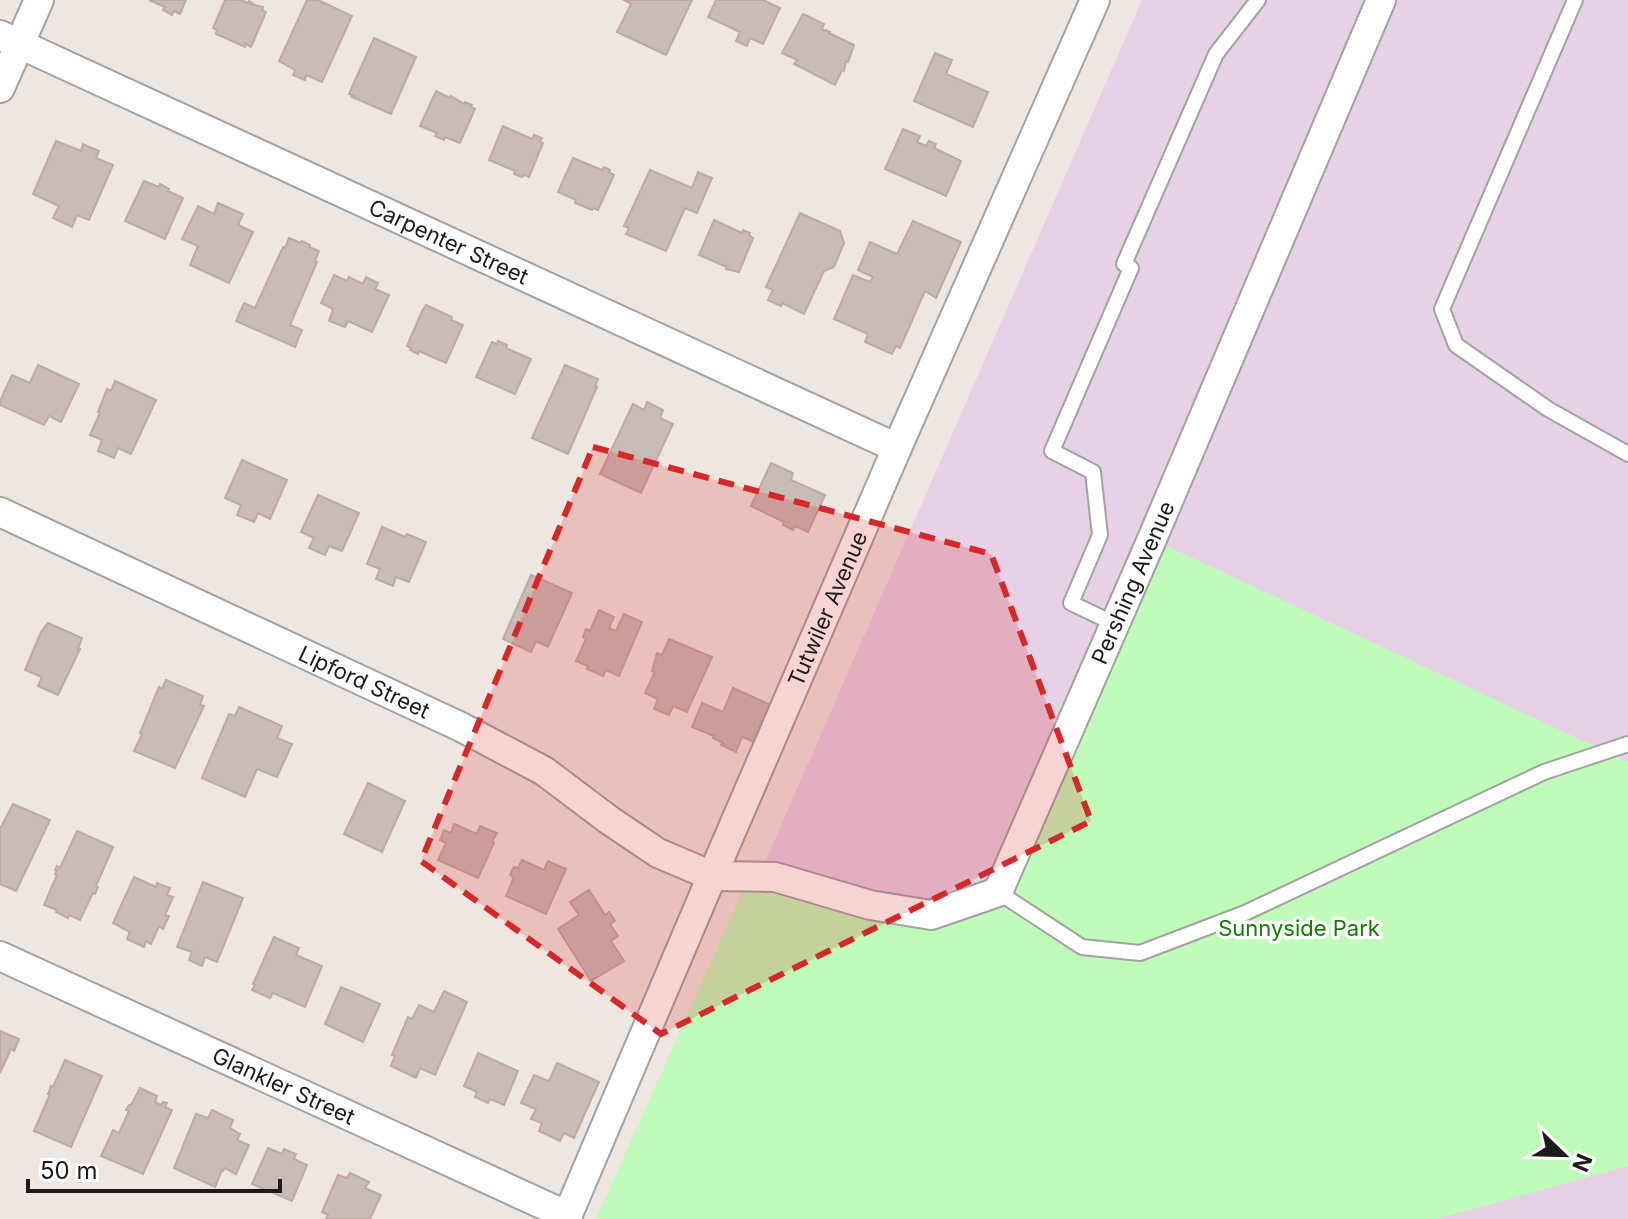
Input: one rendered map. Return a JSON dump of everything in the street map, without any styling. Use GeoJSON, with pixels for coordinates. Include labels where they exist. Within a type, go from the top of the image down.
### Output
{"type":"FeatureCollection","features":[{"type":"Feature","properties":{"kind":"street"},"geometry":{"type":"LineString","coordinates":[[0,88],[10,40],[39,0]]}},
{"type":"Feature","properties":{"kind":"street","name":"Tutwiler Avenue"},"geometry":{"type":"LineString","coordinates":[[567,1218],[897,448],[1095,0]]}},
{"type":"Feature","properties":{"kind":"street","name":"Pershing Avenue"},"geometry":{"type":"LineString","coordinates":[[998,892],[1381,0]]}},
{"type":"Feature","properties":{"kind":"street","name":"Carpenter Street"},"geometry":{"type":"LineString","coordinates":[[10,40],[897,448]]}},
{"type":"Feature","properties":{"kind":"street","name":"Lipford Street"},"geometry":{"type":"LineString","coordinates":[[0,512],[461,727],[544,771],[658,853],[712,876]]}},
{"type":"Feature","properties":{"kind":"street"},"geometry":{"type":"LineString","coordinates":[[712,876],[775,877],[870,905],[931,915],[998,892]]}},
{"type":"Feature","properties":{"kind":"street","name":"Glankler Street"},"geometry":{"type":"LineString","coordinates":[[0,956],[567,1218]]}},
{"type":"Feature","properties":{"kind":"lane"},"geometry":{"type":"LineString","coordinates":[[1115,624],[1071,603],[1100,535],[1093,472],[1052,451],[1131,268],[1124,264],[1216,54],[1258,0]]}},
{"type":"Feature","properties":{"kind":"lane"},"geometry":{"type":"LineString","coordinates":[[1575,0],[1442,309],[1456,345],[1548,409],[1628,454]]}},
{"type":"Feature","properties":{"kind":"lane"},"geometry":{"type":"LineString","coordinates":[[998,892],[1082,947],[1140,953],[1245,913],[1544,772],[1628,744]]}},
{"type":"Feature","properties":{"kind":"highlighted area"},"geometry":{"type":"Polygon","coordinates":[[[593,447],[991,554],[1091,821],[661,1034],[421,861],[593,447]]]}},
{"type":"Feature","properties":{"kind":"shaded area"},"geometry":{"type":"Polygon","coordinates":[[[1142,0],[1628,0],[1628,1219],[609,1219],[1142,0]]]}},
{"type":"Feature","properties":{"kind":"green space","name":"Sunnyside Park"},"geometry":{"type":"Polygon","coordinates":[[[1152,539],[1628,762],[1628,1166],[1436,1219],[596,1219],[749,877],[931,915],[998,892],[1152,539]]]}},
{"type":"Feature","properties":{"kind":"building"},"geometry":{"type":"Polygon","coordinates":[[[149,0],[186,0],[180,14],[174,11],[172,15],[163,10],[165,7],[149,0]]]}},
{"type":"Feature","properties":{"kind":"building"},"geometry":{"type":"Polygon","coordinates":[[[225,0],[249,1],[263,7],[262,10],[266,12],[251,47],[216,34],[217,30],[213,28],[225,0]]]}},
{"type":"Feature","properties":{"kind":"building"},"geometry":{"type":"Polygon","coordinates":[[[307,0],[318,0],[352,16],[322,82],[306,75],[305,80],[293,75],[295,70],[279,61],[307,0]]]}},
{"type":"Feature","properties":{"kind":"building"},"geometry":{"type":"Polygon","coordinates":[[[624,0],[692,0],[666,55],[617,32],[631,4],[624,0]]]}},
{"type":"Feature","properties":{"kind":"building"},"geometry":{"type":"Polygon","coordinates":[[[716,0],[763,0],[780,8],[763,44],[750,38],[747,46],[736,41],[740,32],[708,17],[716,0]]]}},
{"type":"Feature","properties":{"kind":"building"},"geometry":{"type":"Polygon","coordinates":[[[803,14],[824,24],[822,29],[825,31],[854,45],[835,85],[794,64],[797,60],[782,53],[803,14]]]}},
{"type":"Feature","properties":{"kind":"building"},"geometry":{"type":"Polygon","coordinates":[[[374,38],[416,57],[391,114],[349,94],[374,38]]]}},
{"type":"Feature","properties":{"kind":"building"},"geometry":{"type":"Polygon","coordinates":[[[935,53],[952,60],[946,74],[988,92],[973,127],[914,101],[935,53]]]}},
{"type":"Feature","properties":{"kind":"building"},"geometry":{"type":"Polygon","coordinates":[[[436,91],[475,109],[460,143],[445,137],[444,140],[435,136],[437,133],[420,126],[436,91]]]}},
{"type":"Feature","properties":{"kind":"building"},"geometry":{"type":"Polygon","coordinates":[[[503,126],[532,139],[534,135],[542,138],[540,142],[543,143],[529,177],[514,174],[515,171],[489,160],[503,126]]]}},
{"type":"Feature","properties":{"kind":"building"},"geometry":{"type":"Polygon","coordinates":[[[903,129],[920,136],[917,142],[926,146],[929,141],[936,144],[934,148],[961,161],[946,196],[885,169],[903,129]]]}},
{"type":"Feature","properties":{"kind":"building"},"geometry":{"type":"Polygon","coordinates":[[[56,141],[81,151],[83,144],[99,151],[96,158],[113,165],[89,220],[77,215],[72,227],[53,218],[59,206],[33,194],[56,141]]]}},
{"type":"Feature","properties":{"kind":"building"},"geometry":{"type":"Polygon","coordinates":[[[573,158],[602,170],[604,167],[614,175],[598,210],[575,203],[576,200],[558,192],[573,158]]]}},
{"type":"Feature","properties":{"kind":"building"},"geometry":{"type":"Polygon","coordinates":[[[650,170],[692,188],[698,172],[712,178],[697,213],[685,208],[666,251],[626,234],[629,228],[624,226],[650,170]]]}},
{"type":"Feature","properties":{"kind":"building"},"geometry":{"type":"Polygon","coordinates":[[[144,181],[159,187],[160,184],[183,198],[165,239],[125,221],[144,181]]]}},
{"type":"Feature","properties":{"kind":"building"},"geometry":{"type":"Polygon","coordinates":[[[218,203],[243,214],[238,225],[253,232],[229,283],[190,265],[198,246],[182,239],[198,206],[214,214],[218,203]]]}},
{"type":"Feature","properties":{"kind":"building"},"geometry":{"type":"Polygon","coordinates":[[[800,213],[840,231],[844,243],[834,267],[824,271],[804,314],[768,300],[773,290],[766,287],[800,213]]]}},
{"type":"Feature","properties":{"kind":"building"},"geometry":{"type":"Polygon","coordinates":[[[714,220],[742,233],[743,230],[750,233],[753,238],[739,272],[699,255],[714,220]]]}},
{"type":"Feature","properties":{"kind":"building"},"geometry":{"type":"Polygon","coordinates":[[[913,221],[961,242],[936,298],[925,291],[900,348],[896,346],[892,354],[865,342],[868,334],[834,319],[853,275],[870,282],[873,277],[858,270],[870,242],[897,254],[913,221]]]}},
{"type":"Feature","properties":{"kind":"building"},"geometry":{"type":"Polygon","coordinates":[[[289,238],[302,241],[319,251],[290,325],[302,330],[295,347],[236,321],[244,303],[255,308],[289,238]]]}},
{"type":"Feature","properties":{"kind":"building"},"geometry":{"type":"Polygon","coordinates":[[[334,275],[347,281],[349,277],[363,284],[366,277],[378,283],[375,289],[389,295],[372,332],[348,321],[345,327],[329,321],[333,309],[321,303],[334,275]]]}},
{"type":"Feature","properties":{"kind":"building"},"geometry":{"type":"Polygon","coordinates":[[[426,305],[463,325],[446,363],[419,351],[418,354],[407,346],[426,305]]]}},
{"type":"Feature","properties":{"kind":"building"},"geometry":{"type":"Polygon","coordinates":[[[498,341],[531,359],[515,394],[476,377],[492,342],[497,344],[498,341]]]}},
{"type":"Feature","properties":{"kind":"building"},"geometry":{"type":"Polygon","coordinates":[[[38,365],[79,384],[61,422],[49,416],[44,425],[0,405],[12,375],[30,383],[38,365]]]}},
{"type":"Feature","properties":{"kind":"building"},"geometry":{"type":"Polygon","coordinates":[[[565,365],[598,379],[568,454],[532,438],[565,365]]]}},
{"type":"Feature","properties":{"kind":"building"},"geometry":{"type":"Polygon","coordinates":[[[115,381],[156,400],[131,454],[118,448],[114,458],[98,451],[102,440],[90,435],[107,389],[111,391],[115,381]]]}},
{"type":"Feature","properties":{"kind":"building"},"geometry":{"type":"Polygon","coordinates":[[[647,402],[663,410],[660,418],[673,424],[641,493],[600,474],[633,404],[644,410],[647,402]]]}},
{"type":"Feature","properties":{"kind":"building"},"geometry":{"type":"Polygon","coordinates":[[[242,460],[287,480],[270,519],[258,513],[254,522],[237,515],[241,505],[225,498],[242,460]]]}},
{"type":"Feature","properties":{"kind":"building"},"geometry":{"type":"Polygon","coordinates":[[[771,463],[793,473],[791,480],[825,495],[808,532],[795,526],[793,530],[783,525],[784,522],[751,506],[771,463]]]}},
{"type":"Feature","properties":{"kind":"building"},"geometry":{"type":"Polygon","coordinates":[[[318,495],[359,513],[342,551],[329,546],[325,555],[309,548],[314,538],[301,532],[318,495]]]}},
{"type":"Feature","properties":{"kind":"building"},"geometry":{"type":"Polygon","coordinates":[[[382,527],[426,542],[409,582],[396,577],[393,586],[376,579],[380,569],[367,564],[382,527]]]}},
{"type":"Feature","properties":{"kind":"building"},"geometry":{"type":"Polygon","coordinates":[[[531,575],[572,593],[548,647],[536,641],[531,652],[503,639],[531,575]]]}},
{"type":"Feature","properties":{"kind":"building"},"geometry":{"type":"Polygon","coordinates":[[[599,610],[614,617],[609,628],[616,631],[624,614],[642,622],[619,676],[606,670],[603,676],[576,661],[586,639],[583,637],[586,629],[590,631],[599,610]]]}},
{"type":"Feature","properties":{"kind":"building"},"geometry":{"type":"Polygon","coordinates":[[[48,623],[82,638],[80,649],[58,695],[38,686],[42,677],[25,670],[48,623]]]}},
{"type":"Feature","properties":{"kind":"building"},"geometry":{"type":"Polygon","coordinates":[[[669,639],[712,657],[687,712],[673,706],[669,715],[654,709],[658,699],[645,693],[655,672],[652,671],[657,653],[662,655],[669,639]]]}},
{"type":"Feature","properties":{"kind":"building"},"geometry":{"type":"Polygon","coordinates":[[[166,680],[203,696],[200,705],[204,706],[175,768],[134,751],[159,687],[162,689],[166,680]]]}},
{"type":"Feature","properties":{"kind":"building"},"geometry":{"type":"Polygon","coordinates":[[[733,688],[773,706],[757,743],[742,737],[736,752],[721,745],[723,743],[714,736],[692,727],[702,703],[723,712],[733,688]]]}},
{"type":"Feature","properties":{"kind":"building"},"geometry":{"type":"Polygon","coordinates":[[[239,707],[282,726],[277,738],[292,744],[277,777],[257,769],[245,797],[202,778],[229,714],[235,716],[239,707]]]}},
{"type":"Feature","properties":{"kind":"building"},"geometry":{"type":"Polygon","coordinates":[[[368,783],[405,801],[382,852],[344,834],[368,783]]]}},
{"type":"Feature","properties":{"kind":"building"},"geometry":{"type":"Polygon","coordinates":[[[13,804],[50,820],[16,891],[0,884],[0,829],[13,804]]]}},
{"type":"Feature","properties":{"kind":"building"},"geometry":{"type":"Polygon","coordinates":[[[454,824],[477,834],[480,826],[497,833],[478,878],[438,860],[446,843],[440,840],[444,830],[451,833],[454,824]]]}},
{"type":"Feature","properties":{"kind":"building"},"geometry":{"type":"Polygon","coordinates":[[[77,831],[113,847],[95,894],[80,920],[69,915],[68,918],[44,905],[57,875],[55,870],[57,866],[60,868],[77,831]]]}},
{"type":"Feature","properties":{"kind":"building"},"geometry":{"type":"Polygon","coordinates":[[[522,860],[544,870],[548,861],[566,869],[546,914],[506,896],[514,877],[510,875],[522,860]]]}},
{"type":"Feature","properties":{"kind":"building"},"geometry":{"type":"Polygon","coordinates":[[[134,877],[156,887],[157,883],[170,888],[167,895],[173,897],[163,929],[159,926],[151,944],[146,941],[144,947],[127,939],[130,932],[113,923],[134,877]]]}},
{"type":"Feature","properties":{"kind":"building"},"geometry":{"type":"Polygon","coordinates":[[[203,882],[243,898],[217,962],[205,957],[202,966],[189,960],[192,952],[177,947],[203,882]]]}},
{"type":"Feature","properties":{"kind":"building"},"geometry":{"type":"Polygon","coordinates":[[[589,890],[605,915],[609,912],[615,921],[610,924],[618,936],[611,941],[624,961],[591,981],[558,929],[579,915],[570,902],[589,890]]]}},
{"type":"Feature","properties":{"kind":"building"},"geometry":{"type":"Polygon","coordinates":[[[274,937],[299,948],[296,955],[322,966],[305,1007],[273,993],[270,998],[252,990],[274,937]]]}},
{"type":"Feature","properties":{"kind":"building"},"geometry":{"type":"Polygon","coordinates":[[[341,987],[380,1004],[363,1042],[325,1024],[341,987]]]}},
{"type":"Feature","properties":{"kind":"building"},"geometry":{"type":"Polygon","coordinates":[[[444,991],[467,1002],[435,1075],[420,1068],[416,1078],[391,1066],[395,1056],[392,1055],[408,1017],[412,1019],[419,1005],[434,1012],[444,991]]]}},
{"type":"Feature","properties":{"kind":"building"},"geometry":{"type":"Polygon","coordinates":[[[0,1031],[19,1039],[0,1073],[0,1031]]]}},
{"type":"Feature","properties":{"kind":"building"},"geometry":{"type":"Polygon","coordinates":[[[478,1053],[518,1071],[504,1105],[475,1097],[477,1092],[464,1086],[478,1053]]]}},
{"type":"Feature","properties":{"kind":"building"},"geometry":{"type":"Polygon","coordinates":[[[65,1060],[102,1076],[71,1147],[34,1131],[51,1086],[65,1060]]]}},
{"type":"Feature","properties":{"kind":"building"},"geometry":{"type":"Polygon","coordinates":[[[557,1063],[599,1082],[574,1138],[564,1133],[560,1141],[539,1131],[542,1123],[531,1119],[536,1109],[521,1103],[534,1075],[549,1081],[557,1063]]]}},
{"type":"Feature","properties":{"kind":"building"},"geometry":{"type":"Polygon","coordinates":[[[140,1088],[157,1096],[155,1102],[161,1105],[167,1103],[165,1107],[172,1110],[143,1174],[101,1156],[113,1130],[119,1133],[129,1111],[126,1110],[140,1088]]]}},
{"type":"Feature","properties":{"kind":"building"},"geometry":{"type":"Polygon","coordinates":[[[212,1110],[233,1120],[230,1128],[240,1134],[237,1140],[249,1145],[236,1174],[225,1168],[215,1187],[174,1168],[196,1114],[208,1118],[212,1110]]]}},
{"type":"Feature","properties":{"kind":"building"},"geometry":{"type":"Polygon","coordinates":[[[268,1148],[282,1154],[284,1149],[296,1154],[294,1159],[307,1165],[292,1201],[252,1184],[268,1148]]]}},
{"type":"Feature","properties":{"kind":"building"},"geometry":{"type":"Polygon","coordinates":[[[350,1173],[369,1182],[365,1188],[381,1195],[370,1219],[326,1219],[328,1215],[322,1212],[338,1175],[347,1178],[350,1173]]]}}]}
